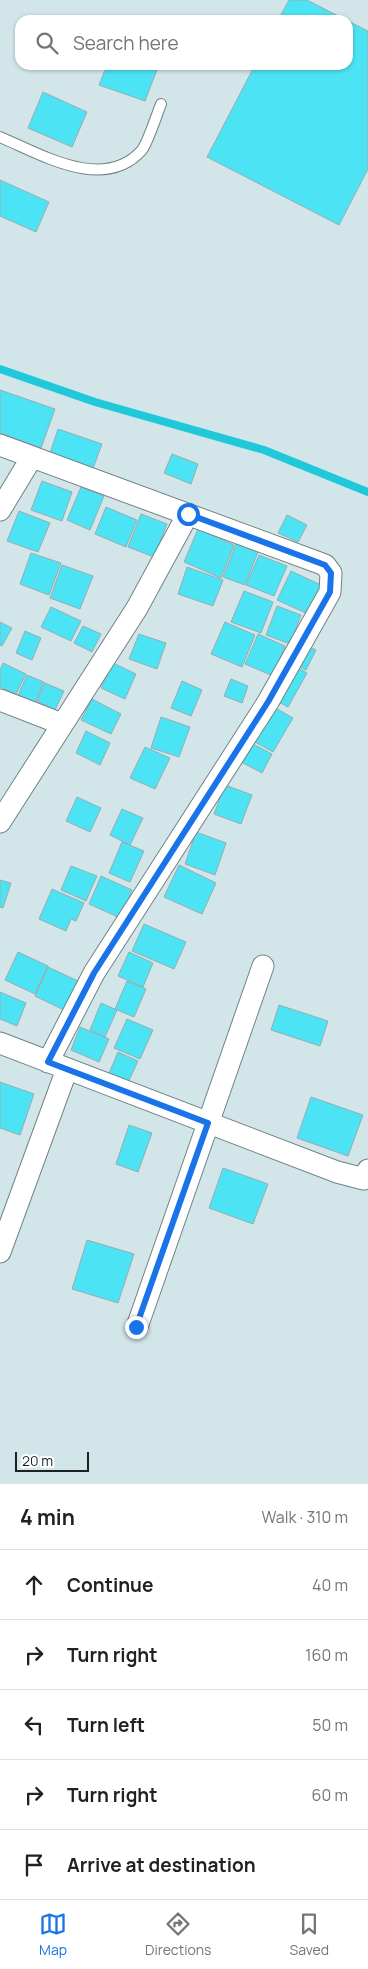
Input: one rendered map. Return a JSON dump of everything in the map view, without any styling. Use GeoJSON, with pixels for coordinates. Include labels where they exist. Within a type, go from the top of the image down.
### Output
{"type":"FeatureCollection","features":[{"type":"Feature","properties":{"kind":"street"},"geometry":{"type":"LineString","coordinates":[[0,445],[325,565],[331,573],[330,592],[268,702],[94,973],[57,1066],[0,1252]]}},
{"type":"Feature","properties":{"kind":"street"},"geometry":{"type":"LineString","coordinates":[[0,510],[32,457]]}},
{"type":"Feature","properties":{"kind":"street"},"geometry":{"type":"LineString","coordinates":[[0,822],[137,608],[188,514]]}},
{"type":"Feature","properties":{"kind":"street"},"geometry":{"type":"LineString","coordinates":[[0,700],[62,724]]}},
{"type":"Feature","properties":{"kind":"street"},"geometry":{"type":"LineString","coordinates":[[136,1327],[263,966]]}},
{"type":"Feature","properties":{"kind":"street"},"geometry":{"type":"LineString","coordinates":[[0,1043],[337,1172],[367,1177]]}},
{"type":"Feature","properties":{"kind":"lane"},"geometry":{"type":"LineString","coordinates":[[0,137],[65,164],[94,170],[112,169],[128,161],[142,149],[161,104]]}},
{"type":"Feature","properties":{"kind":"building"},"geometry":{"type":"Polygon","coordinates":[[[289,0],[307,0],[336,15],[281,15],[289,0]]]}},
{"type":"Feature","properties":{"kind":"building"},"geometry":{"type":"Polygon","coordinates":[[[353,24],[368,31],[368,169],[339,225],[207,157],[252,70],[353,70],[353,24]]]}},
{"type":"Feature","properties":{"kind":"building"},"geometry":{"type":"Polygon","coordinates":[[[105,70],[157,70],[145,101],[99,85],[105,70]]]}},
{"type":"Feature","properties":{"kind":"building"},"geometry":{"type":"Polygon","coordinates":[[[43,92],[87,112],[72,147],[28,128],[43,92]]]}},
{"type":"Feature","properties":{"kind":"building"},"geometry":{"type":"Polygon","coordinates":[[[0,180],[49,202],[36,232],[0,216],[0,180]]]}},
{"type":"Feature","properties":{"kind":"building"},"geometry":{"type":"Polygon","coordinates":[[[0,390],[55,409],[41,448],[0,433],[0,390]]]}},
{"type":"Feature","properties":{"kind":"building"},"geometry":{"type":"Polygon","coordinates":[[[58,429],[102,444],[92,471],[49,456],[58,429]]]}},
{"type":"Feature","properties":{"kind":"building"},"geometry":{"type":"Polygon","coordinates":[[[172,454],[198,464],[191,484],[164,473],[172,454]]]}},
{"type":"Feature","properties":{"kind":"building"},"geometry":{"type":"Polygon","coordinates":[[[42,481],[72,492],[62,521],[31,510],[42,481]]]}},
{"type":"Feature","properties":{"kind":"building"},"geometry":{"type":"Polygon","coordinates":[[[81,487],[104,496],[90,530],[67,520],[81,487]]]}},
{"type":"Feature","properties":{"kind":"building"},"geometry":{"type":"Polygon","coordinates":[[[106,507],[137,520],[126,547],[95,534],[106,507]]]}},
{"type":"Feature","properties":{"kind":"building"},"geometry":{"type":"Polygon","coordinates":[[[19,511],[50,523],[38,552],[7,541],[19,511]]]}},
{"type":"Feature","properties":{"kind":"building"},"geometry":{"type":"Polygon","coordinates":[[[141,514],[167,524],[154,557],[128,547],[141,514]]]}},
{"type":"Feature","properties":{"kind":"building"},"geometry":{"type":"Polygon","coordinates":[[[287,515],[307,525],[298,542],[278,533],[287,515]]]}},
{"type":"Feature","properties":{"kind":"building"},"geometry":{"type":"Polygon","coordinates":[[[198,529],[234,545],[221,578],[184,562],[198,529]]]}},
{"type":"Feature","properties":{"kind":"building"},"geometry":{"type":"Polygon","coordinates":[[[236,544],[258,552],[245,585],[223,577],[236,544]]]}},
{"type":"Feature","properties":{"kind":"building"},"geometry":{"type":"Polygon","coordinates":[[[31,553],[61,563],[49,595],[20,584],[31,553]]]}},
{"type":"Feature","properties":{"kind":"building"},"geometry":{"type":"Polygon","coordinates":[[[259,555],[287,566],[274,596],[246,585],[259,555]]]}},
{"type":"Feature","properties":{"kind":"building"},"geometry":{"type":"Polygon","coordinates":[[[62,565],[93,576],[80,609],[50,598],[62,565]]]}},
{"type":"Feature","properties":{"kind":"building"},"geometry":{"type":"Polygon","coordinates":[[[187,567],[223,580],[213,606],[178,594],[187,567]]]}},
{"type":"Feature","properties":{"kind":"building"},"geometry":{"type":"Polygon","coordinates":[[[291,571],[321,585],[308,614],[277,600],[291,571]]]}},
{"type":"Feature","properties":{"kind":"building"},"geometry":{"type":"Polygon","coordinates":[[[244,591],[273,602],[261,633],[231,622],[244,591]]]}},
{"type":"Feature","properties":{"kind":"building"},"geometry":{"type":"Polygon","coordinates":[[[277,606],[301,615],[290,644],[266,635],[277,606]]]}},
{"type":"Feature","properties":{"kind":"building"},"geometry":{"type":"Polygon","coordinates":[[[51,607],[81,621],[71,641],[41,627],[51,607]]]}},
{"type":"Feature","properties":{"kind":"building"},"geometry":{"type":"Polygon","coordinates":[[[0,622],[12,628],[2,646],[0,645],[0,622]]]}},
{"type":"Feature","properties":{"kind":"building"},"geometry":{"type":"Polygon","coordinates":[[[225,622],[255,635],[242,667],[211,654],[225,622]]]}},
{"type":"Feature","properties":{"kind":"building"},"geometry":{"type":"Polygon","coordinates":[[[83,626],[101,634],[92,652],[74,643],[83,626]]]}},
{"type":"Feature","properties":{"kind":"building"},"geometry":{"type":"Polygon","coordinates":[[[25,631],[41,638],[32,660],[16,653],[25,631]]]}},
{"type":"Feature","properties":{"kind":"building"},"geometry":{"type":"Polygon","coordinates":[[[139,634],[166,643],[157,669],[129,659],[139,634]]]}},
{"type":"Feature","properties":{"kind":"building"},"geometry":{"type":"Polygon","coordinates":[[[258,634],[285,646],[273,676],[245,664],[258,634]]]}},
{"type":"Feature","properties":{"kind":"building"},"geometry":{"type":"Polygon","coordinates":[[[305,645],[316,650],[306,670],[295,665],[305,645]]]}},
{"type":"Feature","properties":{"kind":"building"},"geometry":{"type":"Polygon","coordinates":[[[3,663],[26,674],[16,694],[0,687],[0,670],[3,663]]]}},
{"type":"Feature","properties":{"kind":"building"},"geometry":{"type":"Polygon","coordinates":[[[113,663],[136,674],[125,699],[101,688],[113,663]]]}},
{"type":"Feature","properties":{"kind":"building"},"geometry":{"type":"Polygon","coordinates":[[[294,666],[307,673],[288,707],[275,700],[294,666]]]}},
{"type":"Feature","properties":{"kind":"building"},"geometry":{"type":"Polygon","coordinates":[[[27,675],[44,682],[35,703],[18,695],[27,675]]]}},
{"type":"Feature","properties":{"kind":"building"},"geometry":{"type":"Polygon","coordinates":[[[231,679],[248,686],[242,703],[224,696],[231,679]]]}},
{"type":"Feature","properties":{"kind":"building"},"geometry":{"type":"Polygon","coordinates":[[[182,681],[202,690],[191,716],[171,708],[182,681]]]}},
{"type":"Feature","properties":{"kind":"building"},"geometry":{"type":"Polygon","coordinates":[[[45,683],[64,691],[55,710],[37,701],[45,683]]]}},
{"type":"Feature","properties":{"kind":"building"},"geometry":{"type":"Polygon","coordinates":[[[92,699],[121,714],[111,734],[81,720],[92,699]]]}},
{"type":"Feature","properties":{"kind":"building"},"geometry":{"type":"Polygon","coordinates":[[[272,706],[293,718],[273,752],[253,741],[272,706]]]}},
{"type":"Feature","properties":{"kind":"building"},"geometry":{"type":"Polygon","coordinates":[[[161,717],[190,727],[179,757],[151,748],[161,717]]]}},
{"type":"Feature","properties":{"kind":"building"},"geometry":{"type":"Polygon","coordinates":[[[86,731],[110,743],[100,765],[76,753],[86,731]]]}},
{"type":"Feature","properties":{"kind":"building"},"geometry":{"type":"Polygon","coordinates":[[[251,743],[272,754],[262,773],[241,762],[251,743]]]}},
{"type":"Feature","properties":{"kind":"building"},"geometry":{"type":"Polygon","coordinates":[[[145,747],[170,758],[155,789],[130,778],[145,747]]]}},
{"type":"Feature","properties":{"kind":"building"},"geometry":{"type":"Polygon","coordinates":[[[225,785],[252,795],[241,824],[214,814],[225,785]]]}},
{"type":"Feature","properties":{"kind":"building"},"geometry":{"type":"Polygon","coordinates":[[[77,797],[101,808],[90,832],[66,821],[77,797]]]}},
{"type":"Feature","properties":{"kind":"building"},"geometry":{"type":"Polygon","coordinates":[[[122,809],[143,818],[130,845],[110,835],[122,809]]]}},
{"type":"Feature","properties":{"kind":"building"},"geometry":{"type":"Polygon","coordinates":[[[196,832],[226,843],[215,875],[185,864],[196,832]]]}},
{"type":"Feature","properties":{"kind":"building"},"geometry":{"type":"Polygon","coordinates":[[[122,842],[144,851],[130,882],[109,873],[122,842]]]}},
{"type":"Feature","properties":{"kind":"building"},"geometry":{"type":"Polygon","coordinates":[[[179,865],[216,883],[202,914],[164,897],[179,865]]]}},
{"type":"Feature","properties":{"kind":"building"},"geometry":{"type":"Polygon","coordinates":[[[71,866],[97,876],[86,901],[61,890],[71,866]]]}},
{"type":"Feature","properties":{"kind":"building"},"geometry":{"type":"Polygon","coordinates":[[[101,876],[132,890],[120,918],[89,904],[101,876]]]}},
{"type":"Feature","properties":{"kind":"building"},"geometry":{"type":"Polygon","coordinates":[[[0,880],[11,883],[3,908],[0,907],[0,880]]]}},
{"type":"Feature","properties":{"kind":"building"},"geometry":{"type":"Polygon","coordinates":[[[52,889],[84,903],[76,921],[71,919],[66,931],[39,919],[52,889]]]}},
{"type":"Feature","properties":{"kind":"building"},"geometry":{"type":"Polygon","coordinates":[[[144,924],[186,942],[174,969],[132,951],[144,924]]]}},
{"type":"Feature","properties":{"kind":"building"},"geometry":{"type":"Polygon","coordinates":[[[18,952],[48,966],[35,994],[5,980],[18,952]]]}},
{"type":"Feature","properties":{"kind":"building"},"geometry":{"type":"Polygon","coordinates":[[[129,952],[153,963],[143,987],[118,976],[129,952]]]}},
{"type":"Feature","properties":{"kind":"building"},"geometry":{"type":"Polygon","coordinates":[[[48,967],[78,981],[64,1010],[35,996],[48,967]]]}},
{"type":"Feature","properties":{"kind":"building"},"geometry":{"type":"Polygon","coordinates":[[[127,981],[146,989],[134,1017],[115,1009],[127,981]]]}},
{"type":"Feature","properties":{"kind":"building"},"geometry":{"type":"Polygon","coordinates":[[[0,992],[26,1003],[17,1026],[0,1019],[0,992]]]}},
{"type":"Feature","properties":{"kind":"building"},"geometry":{"type":"Polygon","coordinates":[[[101,1003],[117,1010],[105,1037],[90,1030],[101,1003]]]}},
{"type":"Feature","properties":{"kind":"building"},"geometry":{"type":"Polygon","coordinates":[[[279,1005],[328,1021],[320,1046],[271,1030],[279,1005]]]}},
{"type":"Feature","properties":{"kind":"building"},"geometry":{"type":"Polygon","coordinates":[[[127,1019],[153,1030],[140,1059],[114,1048],[127,1019]]]}},
{"type":"Feature","properties":{"kind":"building"},"geometry":{"type":"Polygon","coordinates":[[[80,1027],[109,1039],[99,1062],[71,1050],[80,1027]]]}},
{"type":"Feature","properties":{"kind":"building"},"geometry":{"type":"Polygon","coordinates":[[[118,1052],[138,1061],[126,1087],[107,1078],[118,1052]]]}},
{"type":"Feature","properties":{"kind":"building"},"geometry":{"type":"Polygon","coordinates":[[[0,1082],[34,1094],[20,1135],[0,1128],[0,1082]]]}},
{"type":"Feature","properties":{"kind":"building"},"geometry":{"type":"Polygon","coordinates":[[[311,1097],[363,1115],[348,1156],[297,1138],[311,1097]]]}},
{"type":"Feature","properties":{"kind":"building"},"geometry":{"type":"Polygon","coordinates":[[[129,1125],[152,1133],[138,1172],[116,1164],[129,1125]]]}},
{"type":"Feature","properties":{"kind":"building"},"geometry":{"type":"Polygon","coordinates":[[[223,1168],[268,1184],[253,1224],[209,1208],[223,1168]]]}},
{"type":"Feature","properties":{"kind":"building"},"geometry":{"type":"Polygon","coordinates":[[[87,1240],[134,1254],[118,1303],[72,1289],[87,1240]]]}},
{"type":"Feature","properties":{"kind":"waterway"},"geometry":{"type":"LineString","coordinates":[[0,369],[95,402],[264,450],[368,492]]}},
{"type":"Feature","properties":{"kind":"route"},"geometry":{"type":"LineString","coordinates":[[136,1327],[208,1123],[48,1062],[94,973],[268,702],[330,592],[331,573],[325,565],[188,514]]}}]}
